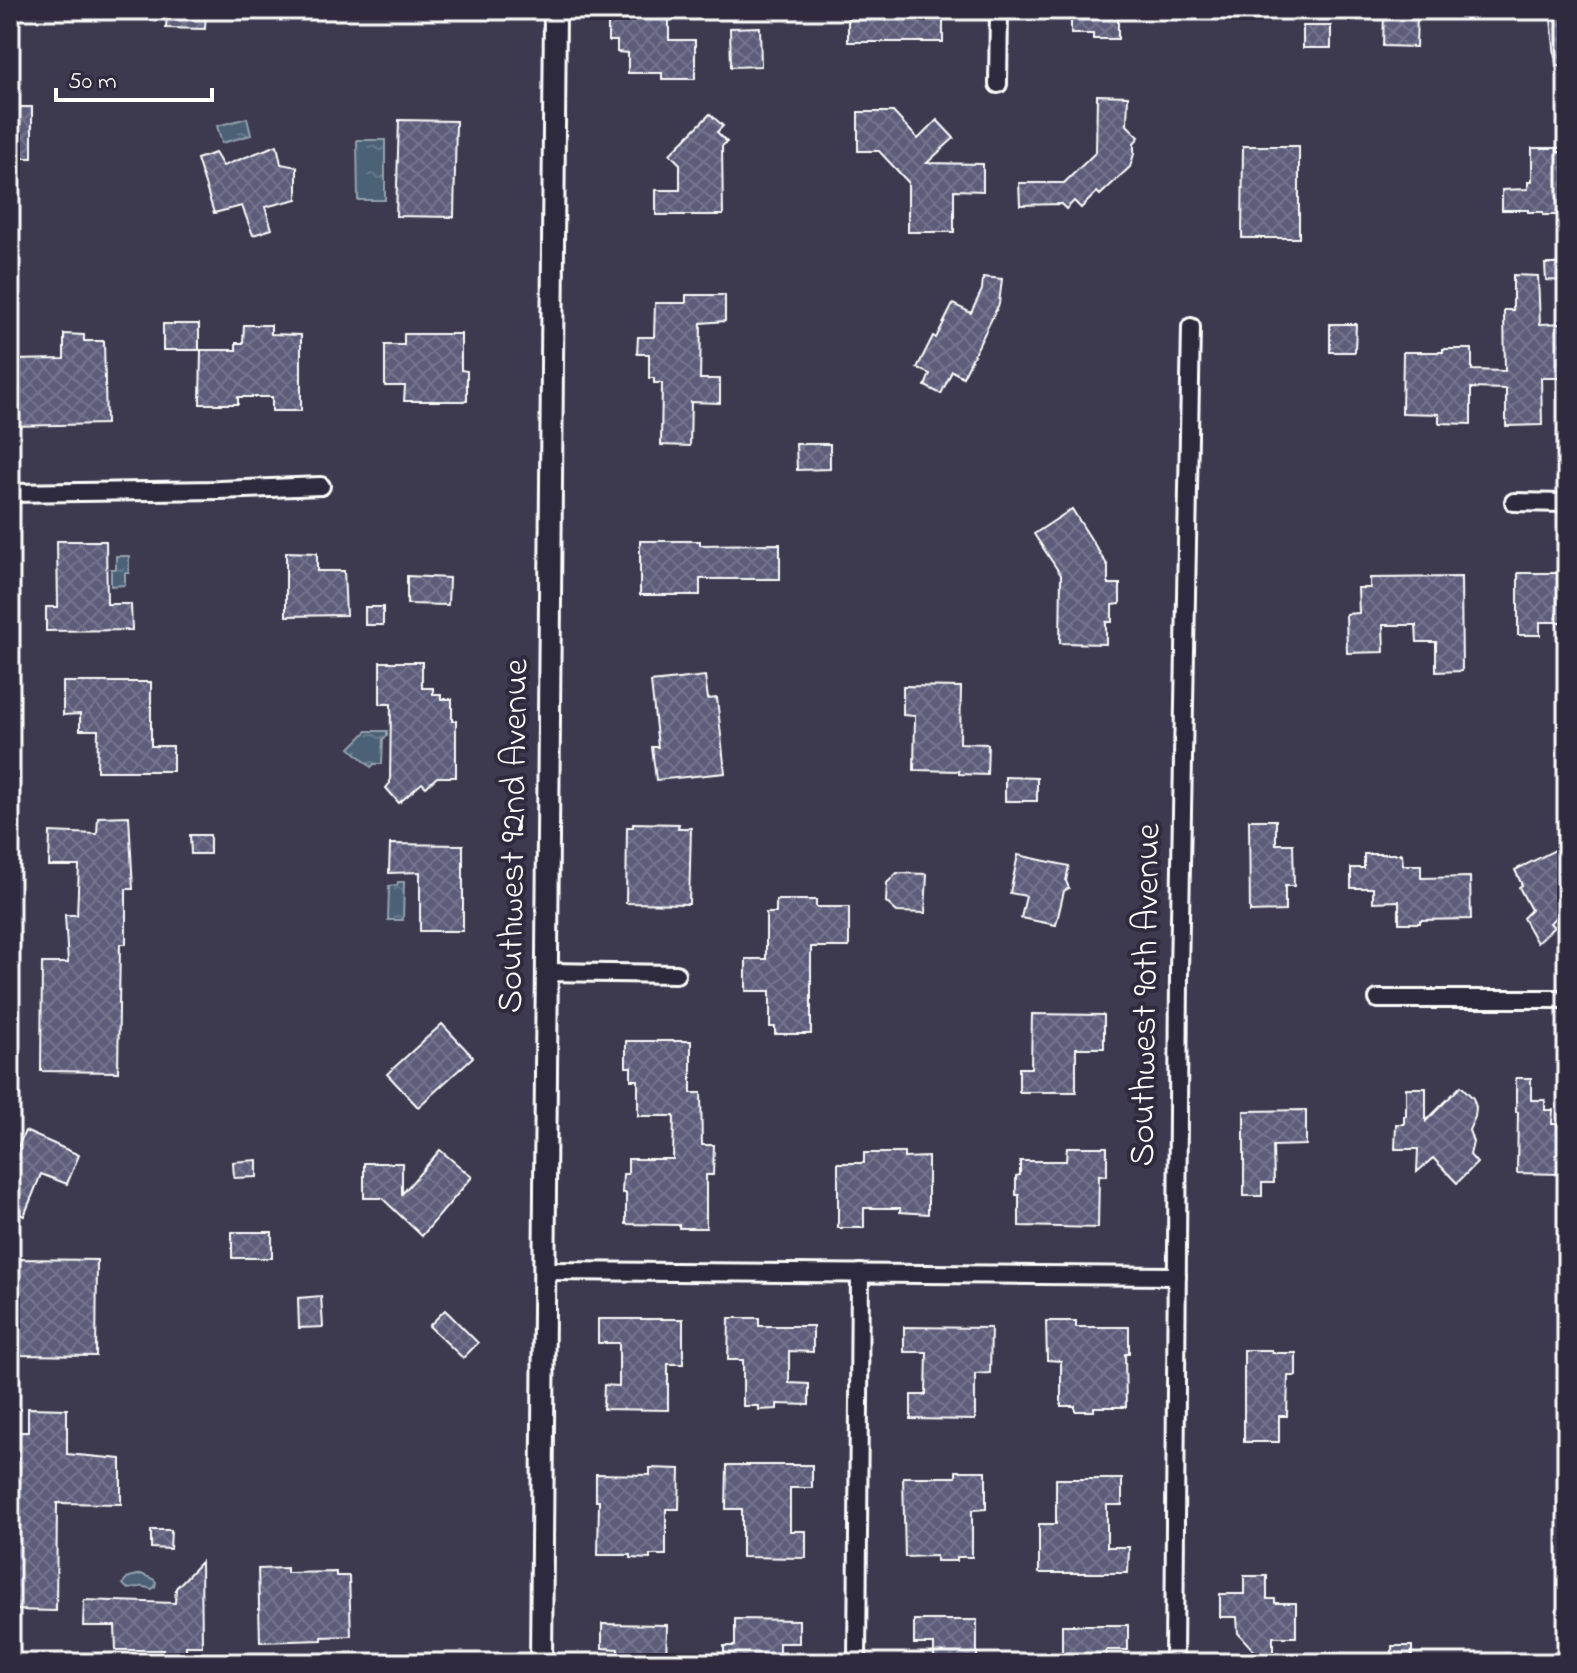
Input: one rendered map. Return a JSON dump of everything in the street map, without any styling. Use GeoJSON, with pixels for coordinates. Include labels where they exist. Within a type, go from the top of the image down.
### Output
{"type":"FeatureCollection","features":[{"type":"Feature","properties":{"kind":"street","name":"Southwest 92nd Avenue"},"geometry":{"type":"LineString","coordinates":[[541,1663],[555,10]]}},
{"type":"Feature","properties":{"kind":"street"},"geometry":{"type":"LineString","coordinates":[[998,84],[999,10]]}},
{"type":"Feature","properties":{"kind":"street","name":"Southwest 90th Avenue"},"geometry":{"type":"LineString","coordinates":[[1174,1663],[1179,943],[1191,327]]}},
{"type":"Feature","properties":{"kind":"street"},"geometry":{"type":"LineString","coordinates":[[10,493],[321,486]]}},
{"type":"Feature","properties":{"kind":"street"},"geometry":{"type":"LineString","coordinates":[[1514,502],[1567,503]]}},
{"type":"Feature","properties":{"kind":"street"},"geometry":{"type":"LineString","coordinates":[[547,972],[676,974]]}},
{"type":"Feature","properties":{"kind":"street"},"geometry":{"type":"LineString","coordinates":[[1378,999],[1567,999]]}},
{"type":"Feature","properties":{"kind":"street"},"geometry":{"type":"LineString","coordinates":[[546,1271],[1177,1276]]}},
{"type":"Feature","properties":{"kind":"street"},"geometry":{"type":"LineString","coordinates":[[857,1663],[860,1273]]}},
{"type":"Feature","properties":{"kind":"water"},"geometry":{"type":"Polygon","coordinates":[[[247,118],[251,135],[222,143],[217,126],[247,118]]]}},
{"type":"Feature","properties":{"kind":"water"},"geometry":{"type":"Polygon","coordinates":[[[357,140],[385,140],[385,200],[358,200],[357,140]]]}},
{"type":"Feature","properties":{"kind":"water"},"geometry":{"type":"Polygon","coordinates":[[[116,556],[129,556],[129,573],[125,573],[125,585],[111,586],[111,569],[116,569],[116,556]]]}},
{"type":"Feature","properties":{"kind":"water"},"geometry":{"type":"Polygon","coordinates":[[[367,731],[387,731],[383,739],[382,764],[371,767],[350,748],[367,731]]]}},
{"type":"Feature","properties":{"kind":"water"},"geometry":{"type":"Polygon","coordinates":[[[404,882],[403,920],[388,920],[389,886],[404,882]]]}},
{"type":"Feature","properties":{"kind":"water"},"geometry":{"type":"Polygon","coordinates":[[[141,1574],[153,1579],[155,1587],[129,1589],[123,1584],[128,1578],[141,1574]]]}},
{"type":"Feature","properties":{"kind":"building"},"geometry":{"type":"Polygon","coordinates":[[[167,10],[206,10],[205,29],[166,28],[167,10]]]}},
{"type":"Feature","properties":{"kind":"building"},"geometry":{"type":"Polygon","coordinates":[[[608,10],[669,10],[669,40],[695,40],[695,79],[662,79],[662,73],[628,73],[628,53],[617,52],[617,41],[608,41],[608,10]]]}},
{"type":"Feature","properties":{"kind":"building"},"geometry":{"type":"Polygon","coordinates":[[[936,10],[936,15],[943,15],[943,42],[848,42],[848,11],[936,10]]]}},
{"type":"Feature","properties":{"kind":"building"},"geometry":{"type":"Polygon","coordinates":[[[1074,10],[1118,10],[1118,39],[1093,39],[1093,34],[1071,34],[1074,10]]]}},
{"type":"Feature","properties":{"kind":"building"},"geometry":{"type":"Polygon","coordinates":[[[1550,10],[1567,10],[1567,65],[1556,66],[1550,10]]]}},
{"type":"Feature","properties":{"kind":"building"},"geometry":{"type":"Polygon","coordinates":[[[1384,13],[1417,14],[1416,47],[1383,46],[1384,13]]]}},
{"type":"Feature","properties":{"kind":"building"},"geometry":{"type":"Polygon","coordinates":[[[1303,26],[1331,26],[1331,48],[1303,48],[1303,26]]]}},
{"type":"Feature","properties":{"kind":"building"},"geometry":{"type":"Polygon","coordinates":[[[760,27],[761,66],[731,67],[730,28],[760,27]]]}},
{"type":"Feature","properties":{"kind":"building"},"geometry":{"type":"Polygon","coordinates":[[[1097,95],[1128,96],[1127,125],[1139,137],[1134,143],[1130,167],[1081,208],[1074,201],[1066,209],[1061,204],[1020,205],[1019,183],[1064,183],[1096,152],[1097,95]]]}},
{"type":"Feature","properties":{"kind":"building"},"geometry":{"type":"Polygon","coordinates":[[[10,107],[32,107],[32,158],[10,158],[10,107]]]}},
{"type":"Feature","properties":{"kind":"building"},"geometry":{"type":"Polygon","coordinates":[[[858,112],[893,112],[918,139],[937,120],[954,138],[927,163],[983,164],[983,191],[954,190],[954,232],[908,232],[908,182],[879,151],[858,151],[858,112]]]}},
{"type":"Feature","properties":{"kind":"building"},"geometry":{"type":"Polygon","coordinates":[[[710,114],[723,126],[717,132],[727,142],[722,146],[723,215],[656,215],[656,190],[680,190],[680,164],[670,154],[710,114]]]}},
{"type":"Feature","properties":{"kind":"building"},"geometry":{"type":"Polygon","coordinates":[[[399,120],[456,121],[454,217],[396,216],[399,120]]]}},
{"type":"Feature","properties":{"kind":"building"},"geometry":{"type":"Polygon","coordinates":[[[277,145],[281,164],[297,167],[297,199],[265,207],[272,229],[253,235],[242,206],[214,213],[197,159],[215,153],[223,166],[277,145]]]}},
{"type":"Feature","properties":{"kind":"building"},"geometry":{"type":"Polygon","coordinates":[[[1243,146],[1299,146],[1299,238],[1242,238],[1243,146]]]}},
{"type":"Feature","properties":{"kind":"building"},"geometry":{"type":"Polygon","coordinates":[[[1532,148],[1558,148],[1558,152],[1567,152],[1567,215],[1502,210],[1502,190],[1528,189],[1528,182],[1532,182],[1532,148]]]}},
{"type":"Feature","properties":{"kind":"building"},"geometry":{"type":"Polygon","coordinates":[[[1545,264],[1567,264],[1567,281],[1546,280],[1545,264]]]}},
{"type":"Feature","properties":{"kind":"building"},"geometry":{"type":"Polygon","coordinates":[[[1513,275],[1538,276],[1540,324],[1567,323],[1567,378],[1541,378],[1542,425],[1506,426],[1506,389],[1471,388],[1471,424],[1439,423],[1439,414],[1402,413],[1403,352],[1472,349],[1472,370],[1505,371],[1504,310],[1513,310],[1513,275]]]}},
{"type":"Feature","properties":{"kind":"building"},"geometry":{"type":"Polygon","coordinates":[[[983,277],[1002,279],[999,304],[963,377],[952,371],[941,394],[925,386],[930,374],[917,368],[953,304],[971,313],[982,290],[983,277]]]}},
{"type":"Feature","properties":{"kind":"building"},"geometry":{"type":"Polygon","coordinates":[[[686,295],[725,295],[725,321],[701,323],[700,379],[720,379],[720,403],[691,402],[690,446],[661,445],[662,383],[654,383],[654,378],[649,378],[649,354],[637,354],[638,337],[654,337],[655,303],[686,303],[686,295]]]}},
{"type":"Feature","properties":{"kind":"building"},"geometry":{"type":"Polygon","coordinates":[[[163,324],[199,324],[199,350],[163,350],[163,324]]]}},
{"type":"Feature","properties":{"kind":"building"},"geometry":{"type":"Polygon","coordinates":[[[1330,324],[1356,324],[1355,352],[1330,352],[1330,324]]]}},
{"type":"Feature","properties":{"kind":"building"},"geometry":{"type":"Polygon","coordinates":[[[244,325],[271,325],[271,334],[301,335],[301,411],[272,411],[272,397],[238,397],[238,404],[200,404],[201,350],[236,350],[236,343],[243,343],[244,325]]]}},
{"type":"Feature","properties":{"kind":"building"},"geometry":{"type":"Polygon","coordinates":[[[64,334],[84,335],[84,341],[104,341],[106,424],[10,426],[10,360],[64,359],[64,334]]]}},
{"type":"Feature","properties":{"kind":"building"},"geometry":{"type":"Polygon","coordinates":[[[404,334],[461,334],[461,370],[467,371],[467,401],[404,401],[405,386],[385,386],[385,345],[404,345],[404,334]]]}},
{"type":"Feature","properties":{"kind":"building"},"geometry":{"type":"Polygon","coordinates":[[[796,444],[830,444],[830,469],[797,470],[796,444]]]}},
{"type":"Feature","properties":{"kind":"building"},"geometry":{"type":"Polygon","coordinates":[[[1072,509],[1108,566],[1108,584],[1120,584],[1120,604],[1112,605],[1112,622],[1106,622],[1106,644],[1060,643],[1061,575],[1034,534],[1072,509]]]}},
{"type":"Feature","properties":{"kind":"building"},"geometry":{"type":"Polygon","coordinates":[[[57,541],[106,541],[107,604],[131,604],[132,630],[46,631],[46,607],[58,607],[57,541]]]}},
{"type":"Feature","properties":{"kind":"building"},"geometry":{"type":"Polygon","coordinates":[[[640,541],[700,541],[700,545],[780,544],[780,579],[700,579],[700,595],[640,595],[640,541]]]}},
{"type":"Feature","properties":{"kind":"building"},"geometry":{"type":"Polygon","coordinates":[[[286,552],[317,553],[317,571],[344,571],[346,615],[286,616],[286,552]]]}},
{"type":"Feature","properties":{"kind":"building"},"geometry":{"type":"Polygon","coordinates":[[[1518,573],[1567,573],[1567,622],[1540,622],[1540,635],[1518,635],[1518,573]]]}},
{"type":"Feature","properties":{"kind":"building"},"geometry":{"type":"Polygon","coordinates":[[[407,576],[449,578],[448,605],[407,604],[407,576]]]}},
{"type":"Feature","properties":{"kind":"building"},"geometry":{"type":"Polygon","coordinates":[[[1461,577],[1462,671],[1436,672],[1436,642],[1417,642],[1416,625],[1383,625],[1384,652],[1347,653],[1346,614],[1359,613],[1358,588],[1370,588],[1370,578],[1461,577]]]}},
{"type":"Feature","properties":{"kind":"building"},"geometry":{"type":"Polygon","coordinates":[[[365,607],[383,607],[383,625],[365,625],[365,607]]]}},
{"type":"Feature","properties":{"kind":"building"},"geometry":{"type":"Polygon","coordinates":[[[380,662],[422,662],[422,688],[433,688],[433,694],[441,694],[441,699],[452,699],[452,721],[456,721],[456,777],[437,777],[426,787],[422,783],[399,803],[386,788],[390,783],[391,704],[380,704],[380,662]]]}},
{"type":"Feature","properties":{"kind":"building"},"geometry":{"type":"Polygon","coordinates":[[[705,676],[708,699],[717,698],[725,773],[656,780],[652,747],[658,747],[651,682],[705,676]]]}},
{"type":"Feature","properties":{"kind":"building"},"geometry":{"type":"Polygon","coordinates":[[[63,682],[151,682],[151,746],[173,746],[173,771],[97,771],[98,730],[80,730],[80,714],[63,715],[63,682]]]}},
{"type":"Feature","properties":{"kind":"building"},"geometry":{"type":"Polygon","coordinates":[[[903,686],[961,687],[960,743],[988,744],[987,775],[914,770],[915,716],[903,715],[903,686]]]}},
{"type":"Feature","properties":{"kind":"building"},"geometry":{"type":"Polygon","coordinates":[[[1005,777],[1037,778],[1037,801],[1005,801],[1005,777]]]}},
{"type":"Feature","properties":{"kind":"building"},"geometry":{"type":"Polygon","coordinates":[[[129,816],[133,889],[126,889],[126,944],[120,944],[118,1072],[41,1071],[42,963],[68,963],[65,915],[77,915],[79,866],[49,866],[50,832],[97,834],[98,817],[129,816]]]}},
{"type":"Feature","properties":{"kind":"building"},"geometry":{"type":"Polygon","coordinates":[[[1249,820],[1276,820],[1276,844],[1293,844],[1294,886],[1285,886],[1285,911],[1250,912],[1249,820]]]}},
{"type":"Feature","properties":{"kind":"building"},"geometry":{"type":"Polygon","coordinates":[[[633,823],[679,824],[678,828],[691,828],[689,904],[626,903],[627,827],[633,827],[633,823]]]}},
{"type":"Feature","properties":{"kind":"building"},"geometry":{"type":"Polygon","coordinates":[[[190,835],[210,835],[210,854],[191,854],[190,835]]]}},
{"type":"Feature","properties":{"kind":"building"},"geometry":{"type":"Polygon","coordinates":[[[390,844],[463,845],[463,931],[420,931],[420,872],[389,873],[390,844]]]}},
{"type":"Feature","properties":{"kind":"building"},"geometry":{"type":"Polygon","coordinates":[[[1567,844],[1567,905],[1550,923],[1554,927],[1537,943],[1523,918],[1531,910],[1519,887],[1522,885],[1515,870],[1567,844]]]}},
{"type":"Feature","properties":{"kind":"building"},"geometry":{"type":"Polygon","coordinates":[[[1364,854],[1402,854],[1403,865],[1421,865],[1421,878],[1470,877],[1471,919],[1399,923],[1399,901],[1373,902],[1373,888],[1351,888],[1351,868],[1364,868],[1364,854]]]}},
{"type":"Feature","properties":{"kind":"building"},"geometry":{"type":"Polygon","coordinates":[[[1018,855],[1069,866],[1066,881],[1069,888],[1064,891],[1056,925],[1021,918],[1026,896],[1010,893],[1018,855]]]}},
{"type":"Feature","properties":{"kind":"building"},"geometry":{"type":"Polygon","coordinates":[[[897,873],[927,874],[925,913],[897,912],[886,902],[887,883],[897,873]]]}},
{"type":"Feature","properties":{"kind":"building"},"geometry":{"type":"Polygon","coordinates":[[[776,900],[816,900],[816,907],[849,907],[849,947],[811,947],[811,1034],[775,1034],[775,1027],[770,1027],[770,991],[746,991],[746,959],[766,959],[766,913],[776,913],[776,900]]]}},
{"type":"Feature","properties":{"kind":"building"},"geometry":{"type":"Polygon","coordinates":[[[1032,1014],[1104,1015],[1104,1048],[1076,1048],[1076,1092],[1019,1092],[1019,1068],[1031,1068],[1032,1014]]]}},
{"type":"Feature","properties":{"kind":"building"},"geometry":{"type":"Polygon","coordinates":[[[442,1024],[473,1057],[418,1107],[387,1074],[442,1024]]]}},
{"type":"Feature","properties":{"kind":"building"},"geometry":{"type":"Polygon","coordinates":[[[626,1041],[691,1041],[691,1093],[701,1093],[702,1145],[714,1145],[713,1175],[706,1175],[706,1228],[626,1224],[626,1193],[622,1193],[623,1174],[628,1174],[628,1159],[673,1159],[674,1116],[638,1116],[638,1080],[631,1080],[631,1067],[626,1067],[626,1041]]]}},
{"type":"Feature","properties":{"kind":"building"},"geometry":{"type":"Polygon","coordinates":[[[1516,1078],[1531,1078],[1531,1100],[1545,1100],[1545,1110],[1553,1110],[1552,1124],[1567,1128],[1567,1158],[1561,1158],[1561,1174],[1517,1173],[1516,1078]]]}},
{"type":"Feature","properties":{"kind":"building"},"geometry":{"type":"Polygon","coordinates":[[[1461,1086],[1473,1098],[1476,1107],[1469,1130],[1473,1142],[1470,1155],[1477,1163],[1457,1183],[1433,1158],[1417,1172],[1418,1149],[1395,1149],[1396,1124],[1404,1124],[1406,1088],[1426,1088],[1426,1121],[1461,1086]]]}},
{"type":"Feature","properties":{"kind":"building"},"geometry":{"type":"Polygon","coordinates":[[[1306,1110],[1306,1145],[1273,1146],[1274,1183],[1262,1183],[1262,1196],[1244,1196],[1244,1111],[1306,1110]]]}},
{"type":"Feature","properties":{"kind":"building"},"geometry":{"type":"Polygon","coordinates":[[[25,1131],[79,1155],[67,1184],[41,1174],[24,1216],[10,1209],[10,1164],[25,1131]]]}},
{"type":"Feature","properties":{"kind":"building"},"geometry":{"type":"Polygon","coordinates":[[[1067,1147],[1107,1147],[1107,1176],[1099,1175],[1098,1228],[1019,1226],[1016,1176],[1020,1175],[1020,1161],[1066,1161],[1067,1147]]]}},
{"type":"Feature","properties":{"kind":"building"},"geometry":{"type":"Polygon","coordinates":[[[440,1150],[472,1177],[422,1236],[382,1198],[364,1198],[364,1163],[402,1163],[402,1194],[440,1150]]]}},
{"type":"Feature","properties":{"kind":"building"},"geometry":{"type":"Polygon","coordinates":[[[864,1153],[904,1153],[904,1158],[928,1157],[928,1214],[900,1212],[900,1208],[864,1208],[864,1228],[838,1228],[838,1163],[864,1163],[864,1153]]]}},
{"type":"Feature","properties":{"kind":"building"},"geometry":{"type":"Polygon","coordinates":[[[257,1160],[257,1177],[234,1178],[233,1162],[257,1160]]]}},
{"type":"Feature","properties":{"kind":"building"},"geometry":{"type":"Polygon","coordinates":[[[232,1232],[272,1232],[272,1258],[232,1258],[232,1232]]]}},
{"type":"Feature","properties":{"kind":"building"},"geometry":{"type":"Polygon","coordinates":[[[16,1259],[97,1260],[96,1356],[16,1355],[16,1259]]]}},
{"type":"Feature","properties":{"kind":"building"},"geometry":{"type":"Polygon","coordinates":[[[321,1296],[323,1327],[299,1328],[298,1298],[321,1296]]]}},
{"type":"Feature","properties":{"kind":"building"},"geometry":{"type":"Polygon","coordinates":[[[445,1310],[478,1343],[463,1358],[429,1326],[445,1310]]]}},
{"type":"Feature","properties":{"kind":"building"},"geometry":{"type":"Polygon","coordinates":[[[729,1318],[759,1318],[759,1326],[813,1326],[813,1352],[789,1351],[789,1383],[809,1384],[809,1405],[777,1404],[777,1409],[759,1410],[759,1406],[743,1406],[743,1360],[728,1360],[729,1318]]]}},
{"type":"Feature","properties":{"kind":"building"},"geometry":{"type":"Polygon","coordinates":[[[598,1319],[683,1319],[683,1364],[668,1364],[668,1410],[603,1409],[604,1385],[619,1386],[619,1343],[598,1343],[598,1319]]]}},
{"type":"Feature","properties":{"kind":"building"},"geometry":{"type":"Polygon","coordinates":[[[1046,1321],[1076,1321],[1076,1327],[1129,1327],[1129,1354],[1125,1354],[1126,1407],[1094,1407],[1094,1411],[1075,1411],[1075,1406],[1061,1406],[1061,1361],[1047,1360],[1046,1321]]]}},
{"type":"Feature","properties":{"kind":"building"},"geometry":{"type":"Polygon","coordinates":[[[904,1327],[991,1328],[990,1373],[975,1374],[975,1420],[911,1419],[911,1395],[926,1395],[927,1352],[904,1352],[904,1327]]]}},
{"type":"Feature","properties":{"kind":"building"},"geometry":{"type":"Polygon","coordinates":[[[1244,1350],[1296,1353],[1296,1376],[1288,1376],[1287,1416],[1279,1416],[1279,1442],[1244,1442],[1244,1350]]]}},
{"type":"Feature","properties":{"kind":"building"},"geometry":{"type":"Polygon","coordinates":[[[28,1408],[67,1409],[67,1454],[121,1459],[121,1504],[57,1503],[56,1611],[10,1610],[10,1432],[28,1432],[28,1408]]]}},
{"type":"Feature","properties":{"kind":"building"},"geometry":{"type":"Polygon","coordinates":[[[727,1465],[812,1465],[812,1488],[790,1488],[790,1531],[806,1531],[806,1558],[742,1557],[742,1509],[726,1509],[727,1465]]]}},
{"type":"Feature","properties":{"kind":"building"},"geometry":{"type":"Polygon","coordinates":[[[650,1468],[680,1469],[679,1509],[666,1509],[666,1555],[650,1555],[650,1559],[631,1558],[631,1555],[598,1555],[596,1474],[650,1475],[650,1468]]]}},
{"type":"Feature","properties":{"kind":"building"},"geometry":{"type":"Polygon","coordinates":[[[956,1471],[986,1471],[986,1509],[972,1510],[972,1557],[936,1561],[936,1556],[905,1557],[903,1477],[956,1477],[956,1471]]]}},
{"type":"Feature","properties":{"kind":"building"},"geometry":{"type":"Polygon","coordinates":[[[1056,1479],[1122,1479],[1122,1505],[1107,1505],[1107,1547],[1129,1547],[1128,1573],[1039,1573],[1039,1524],[1056,1524],[1056,1479]]]}},
{"type":"Feature","properties":{"kind":"building"},"geometry":{"type":"Polygon","coordinates":[[[151,1530],[171,1530],[170,1549],[151,1548],[151,1530]]]}},
{"type":"Feature","properties":{"kind":"building"},"geometry":{"type":"Polygon","coordinates":[[[201,1562],[202,1646],[186,1646],[186,1652],[116,1650],[115,1626],[83,1626],[84,1600],[175,1603],[176,1588],[201,1562]]]}},
{"type":"Feature","properties":{"kind":"building"},"geometry":{"type":"Polygon","coordinates":[[[287,1568],[287,1573],[336,1572],[336,1576],[349,1576],[351,1636],[260,1642],[258,1569],[287,1568]]]}},
{"type":"Feature","properties":{"kind":"building"},"geometry":{"type":"Polygon","coordinates":[[[1244,1576],[1267,1576],[1267,1599],[1275,1599],[1275,1603],[1296,1603],[1296,1637],[1273,1637],[1273,1663],[1265,1663],[1238,1633],[1237,1617],[1220,1617],[1220,1594],[1244,1594],[1244,1576]]]}},
{"type":"Feature","properties":{"kind":"building"},"geometry":{"type":"Polygon","coordinates":[[[735,1619],[799,1620],[799,1643],[779,1643],[779,1663],[724,1663],[724,1646],[735,1646],[735,1619]]]}},
{"type":"Feature","properties":{"kind":"building"},"geometry":{"type":"Polygon","coordinates":[[[914,1620],[977,1620],[977,1663],[934,1663],[934,1644],[914,1644],[914,1620]]]}},
{"type":"Feature","properties":{"kind":"building"},"geometry":{"type":"Polygon","coordinates":[[[602,1624],[667,1625],[666,1663],[618,1663],[618,1649],[602,1648],[602,1624]]]}},
{"type":"Feature","properties":{"kind":"building"},"geometry":{"type":"Polygon","coordinates":[[[1062,1625],[1128,1625],[1128,1650],[1106,1650],[1106,1663],[1062,1663],[1062,1625]]]}},
{"type":"Feature","properties":{"kind":"building"},"geometry":{"type":"Polygon","coordinates":[[[1392,1646],[1412,1646],[1412,1663],[1392,1663],[1392,1646]]]}}]}
